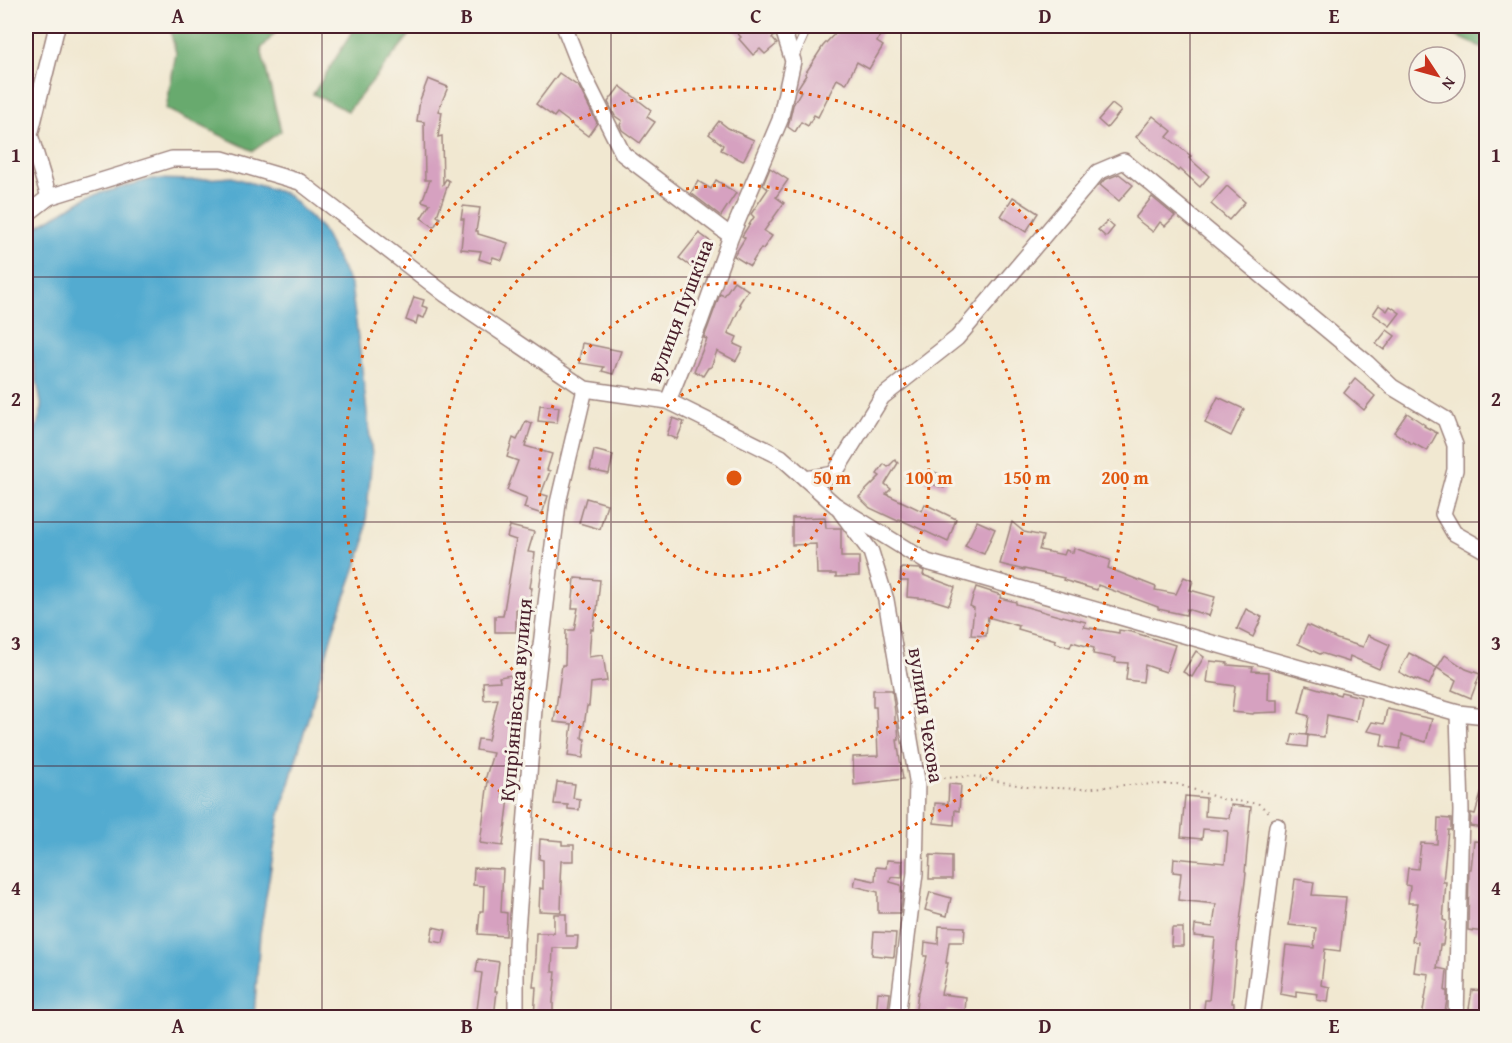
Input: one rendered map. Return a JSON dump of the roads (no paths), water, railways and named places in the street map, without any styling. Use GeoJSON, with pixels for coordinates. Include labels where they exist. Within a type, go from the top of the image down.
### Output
{"type":"FeatureCollection","features":[{"type":"Feature","properties":{"kind":"street"},"geometry":{"type":"LineString","coordinates":[[49,197],[30,135],[57,26]]}},
{"type":"Feature","properties":{"kind":"street","name":"вулиця Пушкіна"},"geometry":{"type":"LineString","coordinates":[[564,26],[583,74],[623,154],[731,236]]}},
{"type":"Feature","properties":{"kind":"street","name":"вулиця Пушкіна"},"geometry":{"type":"LineString","coordinates":[[668,401],[731,236],[780,120],[793,61],[782,26]]}},
{"type":"Feature","properties":{"kind":"street"},"geometry":{"type":"LineString","coordinates":[[26,215],[49,197],[172,159],[222,159],[300,182],[445,294],[585,389],[668,401],[781,457],[835,505],[927,562],[1458,713],[1486,716]]}},
{"type":"Feature","properties":{"kind":"street"},"geometry":{"type":"LineString","coordinates":[[806,479],[834,474],[882,397],[957,338],[1098,172],[1125,161],[1367,363],[1392,387],[1445,419],[1455,445],[1455,470],[1443,514],[1454,533],[1486,551]]}},
{"type":"Feature","properties":{"kind":"street","name":"Купріянівська вулиця"},"geometry":{"type":"LineString","coordinates":[[516,1017],[516,944],[535,696],[558,503],[585,389]]}},
{"type":"Feature","properties":{"kind":"street","name":"вулиця Чехова"},"geometry":{"type":"LineString","coordinates":[[835,505],[871,552],[886,600],[917,780],[915,873],[897,1017]]}},
{"type":"Feature","properties":{"kind":"street"},"geometry":{"type":"LineString","coordinates":[[1456,1017],[1461,811],[1458,713]]}},
{"type":"Feature","properties":{"kind":"street"},"geometry":{"type":"LineString","coordinates":[[1252,1017],[1277,826]]}},
{"type":"Feature","properties":{"kind":"lane"},"geometry":{"type":"LineString","coordinates":[[793,61],[808,26]]}},
{"type":"Feature","properties":{"kind":"water"},"geometry":{"type":"Polygon","coordinates":[[[232,177],[287,194],[322,229],[351,286],[372,455],[364,544],[335,625],[279,818],[260,934],[254,1017],[26,1017],[26,449],[34,436],[42,408],[26,323],[26,259],[33,229],[87,197],[152,179],[192,180],[232,177]]]}}]}
